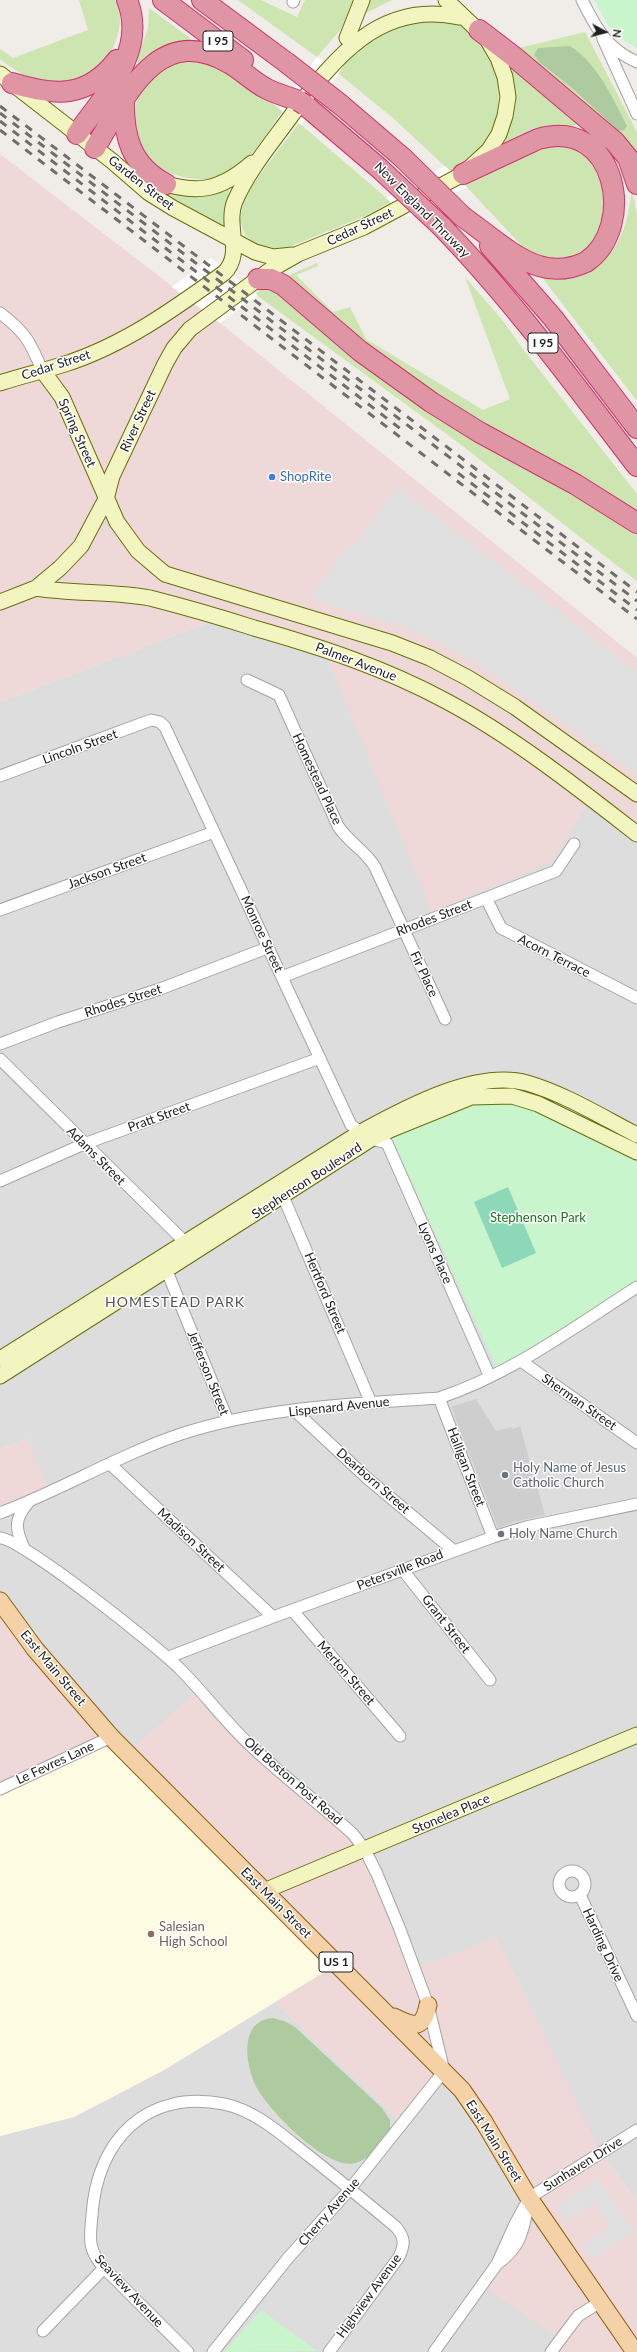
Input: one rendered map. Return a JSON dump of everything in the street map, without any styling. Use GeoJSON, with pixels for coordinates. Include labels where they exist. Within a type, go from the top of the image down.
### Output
{"type":"FeatureCollection","features":[{"type":"Feature","properties":{"kind":"highway"},"geometry":{"type":"LineString","coordinates":[[77,134],[122,69],[132,34],[132,15],[127,0]]}},
{"type":"Feature","properties":{"kind":"highway","name":"New England Thruway"},"geometry":{"type":"LineString","coordinates":[[163,0],[270,86],[298,101],[329,124],[441,226],[530,327],[637,466]]}},
{"type":"Feature","properties":{"kind":"highway","name":"New England Thruway"},"geometry":{"type":"LineString","coordinates":[[202,0],[288,63],[341,105],[403,158],[463,217],[548,313],[637,428]]}},
{"type":"Feature","properties":{"kind":"highway"},"geometry":{"type":"LineString","coordinates":[[476,28],[513,56],[615,142],[628,158],[637,184]]}},
{"type":"Feature","properties":{"kind":"highway"},"geometry":{"type":"LineString","coordinates":[[6,79],[54,93],[64,93],[84,88],[107,71],[121,55],[132,34]]}},
{"type":"Feature","properties":{"kind":"highway"},"geometry":{"type":"LineString","coordinates":[[95,148],[124,99],[147,68],[168,55],[189,51],[210,54],[229,62],[270,86]]}},
{"type":"Feature","properties":{"kind":"highway"},"geometry":{"type":"LineString","coordinates":[[124,99],[124,131],[131,152],[146,171],[166,184]]}},
{"type":"Feature","properties":{"kind":"highway"},"geometry":{"type":"LineString","coordinates":[[463,174],[538,139],[549,136],[570,137],[589,143],[609,160],[622,183],[624,204],[619,227],[608,245],[588,261],[565,269],[548,268],[532,264],[463,217]]}},
{"type":"Feature","properties":{"kind":"highway"},"geometry":{"type":"LineString","coordinates":[[258,279],[271,279],[284,285],[360,350],[431,402],[497,442],[575,484],[637,522]]}},
{"type":"Feature","properties":{"kind":"main road","name":"East Main Street"},"geometry":{"type":"LineString","coordinates":[[0,1601],[36,1649],[111,1737],[462,2090],[484,2122],[529,2198],[635,2352]]}},
{"type":"Feature","properties":{"kind":"main road"},"geometry":{"type":"LineString","coordinates":[[390,2016],[406,2023],[416,2025],[425,2020],[428,2005]]}},
{"type":"Feature","properties":{"kind":"street"},"geometry":{"type":"LineString","coordinates":[[342,48],[362,0]]}},
{"type":"Feature","properties":{"kind":"street","name":"Cedar Street"},"geometry":{"type":"LineString","coordinates":[[298,254],[364,227],[463,174],[481,158],[494,142],[503,125],[507,106],[507,87],[502,66],[493,48],[476,28],[446,0]]}},
{"type":"Feature","properties":{"kind":"street"},"geometry":{"type":"LineString","coordinates":[[582,0],[602,37],[637,114]]}},
{"type":"Feature","properties":{"kind":"street"},"geometry":{"type":"LineString","coordinates":[[112,161],[166,184],[194,189],[219,185],[235,177],[264,154],[342,48],[373,20],[401,8],[421,6],[442,10],[476,28]]}},
{"type":"Feature","properties":{"kind":"street"},"geometry":{"type":"LineString","coordinates":[[602,37],[624,56],[637,62]]}},
{"type":"Feature","properties":{"kind":"street","name":"Garden Street"},"geometry":{"type":"LineString","coordinates":[[6,79],[112,161],[149,193],[182,214],[233,241],[267,256],[298,254]]}},
{"type":"Feature","properties":{"kind":"street","name":"Cedar Street"},"geometry":{"type":"LineString","coordinates":[[0,383],[64,364],[105,348],[142,329],[177,307],[229,267],[233,256],[233,205],[241,189],[264,154]]}},
{"type":"Feature","properties":{"kind":"street","name":"River Street"},"geometry":{"type":"LineString","coordinates":[[0,602],[36,588],[60,568],[81,546],[106,499],[112,476],[174,348],[202,319],[258,279],[298,254]]}},
{"type":"Feature","properties":{"kind":"street"},"geometry":{"type":"LineString","coordinates":[[0,313],[21,330],[30,342],[42,370]]}},
{"type":"Feature","properties":{"kind":"street","name":"Spring Street"},"geometry":{"type":"LineString","coordinates":[[42,370],[62,397],[106,499]]}},
{"type":"Feature","properties":{"kind":"street","name":"Palmer Avenue"},"geometry":{"type":"LineString","coordinates":[[106,499],[117,522],[129,540],[138,551],[165,574],[385,640],[430,658],[468,678],[514,707],[637,794]]}},
{"type":"Feature","properties":{"kind":"street","name":"Palmer Avenue"},"geometry":{"type":"LineString","coordinates":[[36,588],[64,592],[126,594],[150,598],[302,642],[376,667],[447,701],[479,721],[587,795],[637,834]]}},
{"type":"Feature","properties":{"kind":"street","name":"Homestead Place"},"geometry":{"type":"LineString","coordinates":[[247,680],[278,695],[338,826],[344,836],[370,858],[403,929]]}},
{"type":"Feature","properties":{"kind":"street","name":"Lincoln Street"},"geometry":{"type":"LineString","coordinates":[[0,776],[151,720],[160,722]]}},
{"type":"Feature","properties":{"kind":"street","name":"Monroe Street"},"geometry":{"type":"LineString","coordinates":[[160,722],[214,832],[351,1125],[366,1136]]}},
{"type":"Feature","properties":{"kind":"street","name":"Jackson Street"},"geometry":{"type":"LineString","coordinates":[[0,910],[214,832]]}},
{"type":"Feature","properties":{"kind":"street","name":"Rhodes Street"},"geometry":{"type":"LineString","coordinates":[[282,977],[556,871],[574,844]]}},
{"type":"Feature","properties":{"kind":"street","name":"Acorn Terrace"},"geometry":{"type":"LineString","coordinates":[[486,898],[501,928],[637,998]]}},
{"type":"Feature","properties":{"kind":"street","name":"Fir Place"},"geometry":{"type":"LineString","coordinates":[[403,929],[444,1019]]}},
{"type":"Feature","properties":{"kind":"street","name":"Rhodes Street"},"geometry":{"type":"LineString","coordinates":[[0,1044],[58,1022],[160,989],[267,948]]}},
{"type":"Feature","properties":{"kind":"street","name":"Pratt Street"},"geometry":{"type":"LineString","coordinates":[[0,1181],[84,1144],[320,1058]]}},
{"type":"Feature","properties":{"kind":"street","name":"Adams Street"},"geometry":{"type":"LineString","coordinates":[[0,1059],[84,1144],[190,1247]]}},
{"type":"Feature","properties":{"kind":"street","name":"Stephenson Boulevard"},"geometry":{"type":"LineString","coordinates":[[0,1376],[164,1264],[366,1136],[392,1116],[459,1088],[486,1082],[508,1081],[527,1083],[554,1094],[637,1135]]}},
{"type":"Feature","properties":{"kind":"street","name":"Stephenson Boulevard"},"geometry":{"type":"LineString","coordinates":[[366,1136],[392,1128],[471,1097],[512,1096],[538,1104],[637,1152]]}},
{"type":"Feature","properties":{"kind":"street","name":"Lyons Place"},"geometry":{"type":"LineString","coordinates":[[366,1136],[387,1143],[490,1377]]}},
{"type":"Feature","properties":{"kind":"street","name":"Hertford Street"},"geometry":{"type":"LineString","coordinates":[[281,1190],[371,1403]]}},
{"type":"Feature","properties":{"kind":"street","name":"Stephenson Boulevard"},"geometry":{"type":"LineString","coordinates":[[0,1359],[164,1264]]}},
{"type":"Feature","properties":{"kind":"street","name":"Jefferson Street"},"geometry":{"type":"LineString","coordinates":[[164,1264],[228,1421]]}},
{"type":"Feature","properties":{"kind":"street","name":"Lispenard Avenue"},"geometry":{"type":"LineString","coordinates":[[0,1513],[180,1434],[228,1421],[294,1410],[439,1398],[490,1377],[521,1361],[637,1288]]}},
{"type":"Feature","properties":{"kind":"street","name":"Sherman Street"},"geometry":{"type":"LineString","coordinates":[[521,1361],[637,1443]]}},
{"type":"Feature","properties":{"kind":"street","name":"Halligan Street"},"geometry":{"type":"LineString","coordinates":[[439,1398],[493,1537]]}},
{"type":"Feature","properties":{"kind":"street","name":"Dearborn Street"},"geometry":{"type":"LineString","coordinates":[[294,1410],[367,1478],[453,1550]]}},
{"type":"Feature","properties":{"kind":"street","name":"Madison Street"},"geometry":{"type":"LineString","coordinates":[[110,1464],[273,1617]]}},
{"type":"Feature","properties":{"kind":"street"},"geometry":{"type":"LineString","coordinates":[[24,1548],[16,1524],[21,1511],[28,1502]]}},
{"type":"Feature","properties":{"kind":"street","name":"Petersville Road"},"geometry":{"type":"LineString","coordinates":[[169,1658],[273,1617],[453,1550],[526,1527],[637,1504]]}},
{"type":"Feature","properties":{"kind":"street","name":"Old Boston Post Road"},"geometry":{"type":"LineString","coordinates":[[0,1538],[24,1548],[61,1574],[169,1658],[250,1745],[353,1834],[365,1850],[377,1874],[428,2005],[444,2071]]}},
{"type":"Feature","properties":{"kind":"street","name":"Grant Street"},"geometry":{"type":"LineString","coordinates":[[402,1569],[490,1680]]}},
{"type":"Feature","properties":{"kind":"street","name":"Merton Street"},"geometry":{"type":"LineString","coordinates":[[292,1611],[400,1736]]}},
{"type":"Feature","properties":{"kind":"street","name":"Stonelea Place"},"geometry":{"type":"LineString","coordinates":[[264,1891],[637,1735]]}},
{"type":"Feature","properties":{"kind":"street","name":"Le Fevres Lane"},"geometry":{"type":"LineString","coordinates":[[0,1789],[111,1737]]}},
{"type":"Feature","properties":{"kind":"street","name":"Harding Drive"},"geometry":{"type":"LineString","coordinates":[[580,1895],[637,2016]]}},
{"type":"Feature","properties":{"kind":"street","name":"Cherry Avenue"},"geometry":{"type":"LineString","coordinates":[[213,2352],[288,2258],[350,2189],[444,2071]]}},
{"type":"Feature","properties":{"kind":"street","name":"Seaview Avenue"},"geometry":{"type":"LineString","coordinates":[[188,2352],[104,2268],[95,2258],[90,2245],[93,2202],[99,2172],[106,2154],[124,2130],[146,2115],[166,2106],[188,2100],[236,2107],[265,2122],[350,2189]]}},
{"type":"Feature","properties":{"kind":"street","name":"Sunhaven Drive"},"geometry":{"type":"LineString","coordinates":[[529,2198],[637,2130]]}},
{"type":"Feature","properties":{"kind":"street","name":"Highview Avenue"},"geometry":{"type":"LineString","coordinates":[[328,2352],[399,2257],[403,2248],[402,2235],[396,2226],[350,2189]]}},
{"type":"Feature","properties":{"kind":"street"},"geometry":{"type":"LineString","coordinates":[[434,2352],[497,2264],[515,2224],[529,2198]]}},
{"type":"Feature","properties":{"kind":"street"},"geometry":{"type":"LineString","coordinates":[[43,2331],[104,2268]]}},
{"type":"Feature","properties":{"kind":"street"},"geometry":{"type":"LineString","coordinates":[[551,2352],[578,2316],[600,2302]]}},
{"type":"Feature","properties":{"kind":"shaded area"},"geometry":{"type":"Polygon","coordinates":[[[0,154],[220,323],[637,658],[637,837],[589,802],[553,860],[432,913],[327,657],[215,620],[0,702],[0,154]]]}},
{"type":"Feature","properties":{"kind":"shaded area"},"geometry":{"type":"Polygon","coordinates":[[[398,487],[637,672],[637,773],[479,665],[445,645],[404,627],[315,601],[316,589],[342,553],[356,543],[398,487]]]}},
{"type":"Feature","properties":{"kind":"shaded area"},"geometry":{"type":"Polygon","coordinates":[[[215,620],[327,657],[589,802],[637,837],[637,2200],[602,2155],[412,1970],[125,1755],[0,1603],[0,1510],[27,1439],[0,1449],[0,702],[215,620]]]}},
{"type":"Feature","properties":{"kind":"shaded area"},"geometry":{"type":"Polygon","coordinates":[[[476,1399],[496,1431],[511,1427],[513,1429],[520,1426],[545,1515],[514,1522],[498,1528],[451,1407],[476,1399]]]}},
{"type":"Feature","properties":{"kind":"shaded area"},"geometry":{"type":"Polygon","coordinates":[[[27,1439],[48,1488],[0,1510],[0,1449],[27,1439]]]}},
{"type":"Feature","properties":{"kind":"shaded area"},"geometry":{"type":"Polygon","coordinates":[[[0,1603],[108,1738],[0,1794],[0,1603]]]}},
{"type":"Feature","properties":{"kind":"shaded area"},"geometry":{"type":"Polygon","coordinates":[[[198,1690],[361,1849],[412,1969],[497,1938],[602,2155],[637,2200],[637,2352],[553,2352],[559,2338],[487,2289],[538,2219],[440,2071],[400,2121],[275,2002],[334,1966],[125,1755],[198,1690]]]}},
{"type":"Feature","properties":{"kind":"shaded area","name":"Salesian High School"},"geometry":{"type":"Polygon","coordinates":[[[108,1738],[334,1966],[164,2070],[74,2117],[0,2136],[0,1794],[108,1738]]]}},
{"type":"Feature","properties":{"kind":"shaded area"},"geometry":{"type":"Polygon","coordinates":[[[275,2002],[400,2121],[440,2070],[538,2219],[559,2338],[553,2352],[0,2352],[0,2136],[74,2117],[164,2070],[275,2002]]]}},
{"type":"Feature","properties":{"kind":"shaded area"},"geometry":{"type":"Polygon","coordinates":[[[598,2178],[634,2231],[593,2259],[583,2245],[610,2227],[594,2203],[567,2221],[557,2206],[598,2178]]]}},
{"type":"Feature","properties":{"kind":"green space"},"geometry":{"type":"Polygon","coordinates":[[[79,0],[115,0],[120,16],[118,32],[114,45],[107,58],[98,68],[87,76],[74,82],[60,84],[46,83],[22,74],[0,59],[0,49],[13,58],[88,30],[79,0]]]}},
{"type":"Feature","properties":{"kind":"green space"},"geometry":{"type":"Polygon","coordinates":[[[238,0],[261,0],[297,17],[305,0],[353,0],[341,29],[317,57],[238,0]]]}},
{"type":"Feature","properties":{"kind":"green space"},"geometry":{"type":"Polygon","coordinates":[[[369,0],[392,0],[366,13],[369,0]]]}},
{"type":"Feature","properties":{"kind":"green space"},"geometry":{"type":"Polygon","coordinates":[[[594,0],[637,0],[637,48],[614,35],[594,0]]]}},
{"type":"Feature","properties":{"kind":"green space"},"geometry":{"type":"Polygon","coordinates":[[[149,8],[190,38],[185,44],[141,65],[136,61],[148,28],[149,8]]]}},
{"type":"Feature","properties":{"kind":"green space"},"geometry":{"type":"Polygon","coordinates":[[[439,17],[461,26],[477,39],[487,52],[494,67],[498,82],[499,99],[497,115],[485,146],[474,158],[452,173],[393,118],[339,74],[355,44],[374,28],[439,17]]]}},
{"type":"Feature","properties":{"kind":"green space"},"geometry":{"type":"Polygon","coordinates":[[[585,32],[637,132],[637,159],[515,49],[585,32]]]}},
{"type":"Feature","properties":{"kind":"green space"},"geometry":{"type":"Polygon","coordinates":[[[570,46],[589,62],[603,82],[627,126],[624,130],[619,131],[572,88],[539,62],[534,55],[538,48],[570,46]]]}},
{"type":"Feature","properties":{"kind":"green space"},"geometry":{"type":"Polygon","coordinates":[[[191,58],[232,73],[282,111],[244,163],[227,175],[219,178],[190,178],[179,176],[161,169],[148,157],[136,128],[135,118],[138,97],[149,76],[161,68],[191,58]]]}},
{"type":"Feature","properties":{"kind":"green space"},"geometry":{"type":"Polygon","coordinates":[[[511,66],[579,121],[573,128],[534,128],[504,144],[511,123],[515,97],[511,66]]]}},
{"type":"Feature","properties":{"kind":"green space"},"geometry":{"type":"Polygon","coordinates":[[[299,123],[391,202],[367,215],[284,249],[258,246],[245,235],[240,220],[245,194],[299,123]]]}},
{"type":"Feature","properties":{"kind":"green space"},"geometry":{"type":"Polygon","coordinates":[[[552,146],[581,149],[604,164],[613,219],[580,256],[559,260],[540,256],[522,246],[464,184],[522,154],[552,146]]]}},
{"type":"Feature","properties":{"kind":"green space"},"geometry":{"type":"Polygon","coordinates":[[[229,188],[226,221],[222,227],[164,193],[207,194],[229,188]]]}},
{"type":"Feature","properties":{"kind":"green space"},"geometry":{"type":"Polygon","coordinates":[[[632,190],[637,215],[637,401],[538,272],[586,270],[601,263],[616,246],[621,236],[628,213],[632,190]]]}},
{"type":"Feature","properties":{"kind":"green space"},"geometry":{"type":"Polygon","coordinates":[[[317,263],[318,266],[296,275],[333,312],[350,307],[366,339],[483,410],[510,399],[465,277],[504,322],[519,344],[637,494],[637,514],[459,410],[346,328],[287,276],[317,263]]]}},
{"type":"Feature","properties":{"kind":"green space"},"geometry":{"type":"Polygon","coordinates":[[[271,288],[547,479],[637,535],[637,581],[456,441],[255,294],[261,289],[271,288]]]}},
{"type":"Feature","properties":{"kind":"green space","name":"Stephenson Park"},"geometry":{"type":"Polygon","coordinates":[[[512,1102],[544,1112],[637,1157],[637,1282],[497,1369],[390,1134],[464,1104],[512,1102]]]}},
{"type":"Feature","properties":{"kind":"green space"},"geometry":{"type":"Polygon","coordinates":[[[508,1187],[536,1253],[502,1268],[474,1202],[508,1187]]]}},
{"type":"Feature","properties":{"kind":"green space"},"geometry":{"type":"Polygon","coordinates":[[[273,2018],[284,2021],[295,2027],[382,2108],[390,2120],[390,2133],[366,2158],[356,2163],[344,2163],[330,2158],[301,2138],[275,2112],[258,2090],[253,2080],[248,2058],[249,2036],[254,2027],[262,2021],[273,2018]]]}},
{"type":"Feature","properties":{"kind":"green space"},"geometry":{"type":"Polygon","coordinates":[[[261,2310],[317,2351],[224,2352],[261,2310]]]}},
{"type":"Feature","properties":{"kind":"pier"},"geometry":{"type":"Polygon","coordinates":[[[317,57],[339,74],[301,125],[279,108],[317,57]]]}},
{"type":"Feature","properties":{"kind":"pier"},"geometry":{"type":"Polygon","coordinates":[[[445,166],[467,187],[407,217],[386,198],[445,166]]]}},
{"type":"Feature","properties":{"kind":"pier"},"geometry":{"type":"Polygon","coordinates":[[[211,258],[258,295],[220,323],[172,287],[211,258]]]}},
{"type":"Feature","properties":{"kind":"railway"},"geometry":{"type":"LineString","coordinates":[[0,106],[637,592]]}},
{"type":"Feature","properties":{"kind":"railway"},"geometry":{"type":"LineString","coordinates":[[0,113],[637,601]]}},
{"type":"Feature","properties":{"kind":"railway"},"geometry":{"type":"LineString","coordinates":[[0,121],[406,433]]}},
{"type":"Feature","properties":{"kind":"railway"},"geometry":{"type":"LineString","coordinates":[[0,130],[637,619]]}},
{"type":"Feature","properties":{"kind":"railway"},"geometry":{"type":"LineString","coordinates":[[458,473],[637,610]]}},
{"type":"Feature","properties":{"kind":"place","name":"ShopRite"},"geometry":{"type":"Point","coordinates":[272,477]}},
{"type":"Feature","properties":{"kind":"place","name":"Holy Name of Jesus Catholic Church"},"geometry":{"type":"Point","coordinates":[505,1475]}},
{"type":"Feature","properties":{"kind":"place","name":"Holy Name Church"},"geometry":{"type":"Point","coordinates":[501,1534]}},
{"type":"Feature","properties":{"kind":"place","name":"Salesian High School"},"geometry":{"type":"Point","coordinates":[151,1934]}},
{"type":"Feature","properties":{"kind":"district","name":"HOMESTEAD PARK"},"geometry":{"type":"Point","coordinates":[175,1302]}}]}
